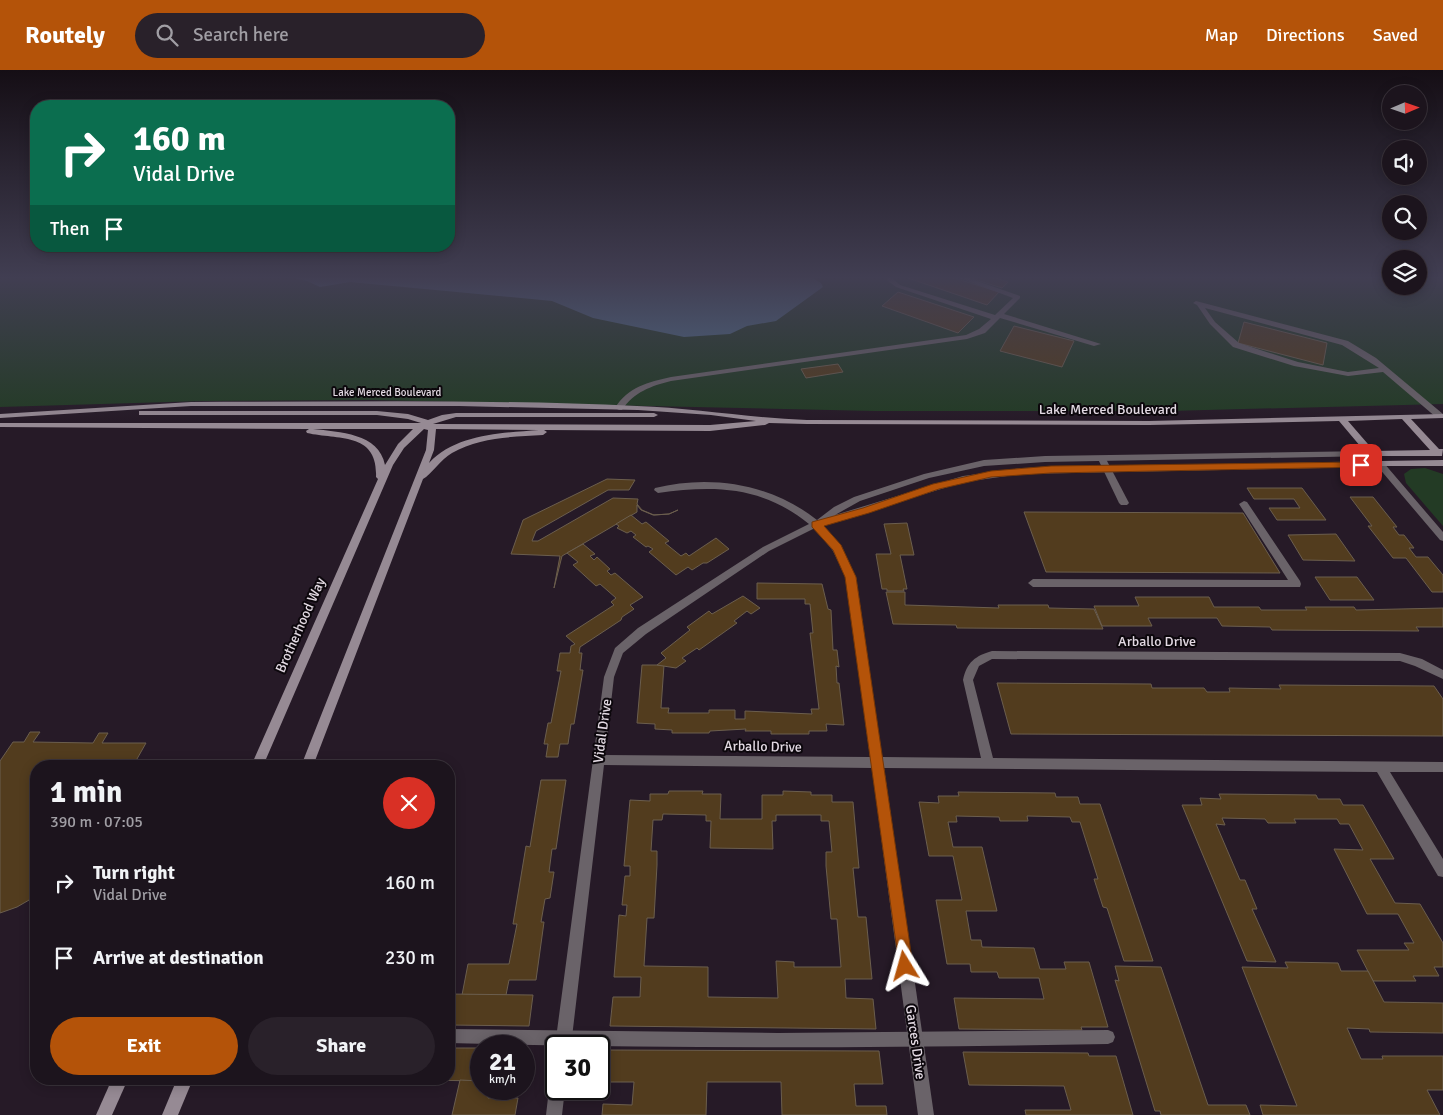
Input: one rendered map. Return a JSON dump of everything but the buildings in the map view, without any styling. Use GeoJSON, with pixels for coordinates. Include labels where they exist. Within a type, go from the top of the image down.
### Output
{"type":"FeatureCollection","features":[{"type":"Feature","properties":{"kind":"main road","name":"Lake Merced Boulevard"},"geometry":{"type":"LineString","coordinates":[[0,416],[26,412],[219,404],[459,404],[619,408],[710,413],[773,421]]}},
{"type":"Feature","properties":{"kind":"main road"},"geometry":{"type":"LineString","coordinates":[[26,412],[372,413],[408,417],[426,425],[432,434],[430,450],[309,760]]}},
{"type":"Feature","properties":{"kind":"main road"},"geometry":{"type":"LineString","coordinates":[[374,498],[395,454],[426,425],[456,415],[636,416],[680,412]]}},
{"type":"Feature","properties":{"kind":"main road","name":"Lake Merced Boulevard"},"geometry":{"type":"LineString","coordinates":[[0,425],[426,425],[710,428],[773,421],[1140,423],[1442,416]]}},
{"type":"Feature","properties":{"kind":"main road"},"geometry":{"type":"LineString","coordinates":[[1404,417],[1440,452],[1443,459]]}},
{"type":"Feature","properties":{"kind":"main road"},"geometry":{"type":"LineString","coordinates":[[1341,418],[1380,464]]}},
{"type":"Feature","properties":{"kind":"main road"},"geometry":{"type":"LineString","coordinates":[[275,426],[354,438],[370,445],[376,450],[382,464],[374,498]]}},
{"type":"Feature","properties":{"kind":"main road"},"geometry":{"type":"LineString","coordinates":[[412,497],[433,464],[448,451],[466,442],[494,436],[621,427]]}},
{"type":"Feature","properties":{"kind":"main road","name":"Vidal Drive"},"geometry":{"type":"LineString","coordinates":[[1371,454],[1440,452]]}},
{"type":"Feature","properties":{"kind":"main road","name":"Vidal Drive"},"geometry":{"type":"LineString","coordinates":[[1380,464],[1443,463]]}},
{"type":"Feature","properties":{"kind":"main road","name":"Brotherhood Way"},"geometry":{"type":"LineString","coordinates":[[260,760],[374,498]]}},
{"type":"Feature","properties":{"kind":"main road"},"geometry":{"type":"LineString","coordinates":[[104,1115],[117,1085]]}},
{"type":"Feature","properties":{"kind":"main road"},"geometry":{"type":"LineString","coordinates":[[170,1115],[182,1085]]}},
{"type":"Feature","properties":{"kind":"street"},"geometry":{"type":"LineString","coordinates":[[619,408],[631,393],[660,382],[967,337],[977,334],[988,325]]}},
{"type":"Feature","properties":{"kind":"street"},"geometry":{"type":"LineString","coordinates":[[1026,325],[1097,344]]}},
{"type":"Feature","properties":{"kind":"street"},"geometry":{"type":"LineString","coordinates":[[1214,325],[1236,345],[1297,364],[1348,374],[1385,370]]}},
{"type":"Feature","properties":{"kind":"street"},"geometry":{"type":"LineString","coordinates":[[1277,325],[1346,343],[1359,350],[1442,416]]}},
{"type":"Feature","properties":{"kind":"street","name":"Vidal Drive"},"geometry":{"type":"LineString","coordinates":[[564,1035],[609,677],[619,651],[642,631],[766,550],[816,524],[837,509],[857,500],[955,468],[1016,460],[1371,454]]}},
{"type":"Feature","properties":{"kind":"street"},"geometry":{"type":"LineString","coordinates":[[1102,459],[1124,503]]}},
{"type":"Feature","properties":{"kind":"street"},"geometry":{"type":"LineString","coordinates":[[1380,464],[1443,538]]}},
{"type":"Feature","properties":{"kind":"street","name":"Vidal Drive"},"geometry":{"type":"LineString","coordinates":[[816,524],[964,479],[1022,471],[1380,464]]}},
{"type":"Feature","properties":{"kind":"street","name":"Garces Drive"},"geometry":{"type":"LineString","coordinates":[[658,490],[674,487],[714,486],[767,493],[792,505],[816,524],[835,544],[843,556],[851,577],[926,1115]]}},
{"type":"Feature","properties":{"kind":"street"},"geometry":{"type":"LineString","coordinates":[[1033,583],[1296,584],[1244,504]]}},
{"type":"Feature","properties":{"kind":"street","name":"Arballo Drive"},"geometry":{"type":"LineString","coordinates":[[988,763],[968,680],[970,667],[978,659],[992,655],[1400,657],[1418,662],[1443,675]]}},
{"type":"Feature","properties":{"kind":"street","name":"Arballo Drive"},"geometry":{"type":"LineString","coordinates":[[598,760],[1443,767]]}},
{"type":"Feature","properties":{"kind":"street"},"geometry":{"type":"LineString","coordinates":[[1380,766],[1443,871]]}},
{"type":"Feature","properties":{"kind":"street"},"geometry":{"type":"LineString","coordinates":[[455,1036],[545,1042]]}},
{"type":"Feature","properties":{"kind":"street"},"geometry":{"type":"LineString","coordinates":[[610,1043],[916,1041],[1108,1037]]}},
{"type":"Feature","properties":{"kind":"street"},"geometry":{"type":"LineString","coordinates":[[554,1115],[556,1100]]}},
{"type":"Feature","properties":{"kind":"green space"},"geometry":{"type":"Polygon","coordinates":[[[0,325],[1443,325],[1443,404],[1169,411],[874,411],[369,400],[203,401],[0,407],[0,325]]]}},
{"type":"Feature","properties":{"kind":"green space"},"geometry":{"type":"Polygon","coordinates":[[[1425,468],[1443,474],[1443,526],[1406,483],[1404,474],[1411,469],[1425,468]]]}},
{"type":"Feature","properties":{"kind":"water"},"geometry":{"type":"Polygon","coordinates":[[[625,325],[754,325],[730,334],[684,337],[625,325]]]}},
{"type":"Feature","properties":{"kind":"route"},"geometry":{"type":"LineString","coordinates":[[905,966],[851,577],[843,556],[831,539],[816,524],[866,511],[937,486],[991,474],[1051,470],[1361,465]]}}]}
